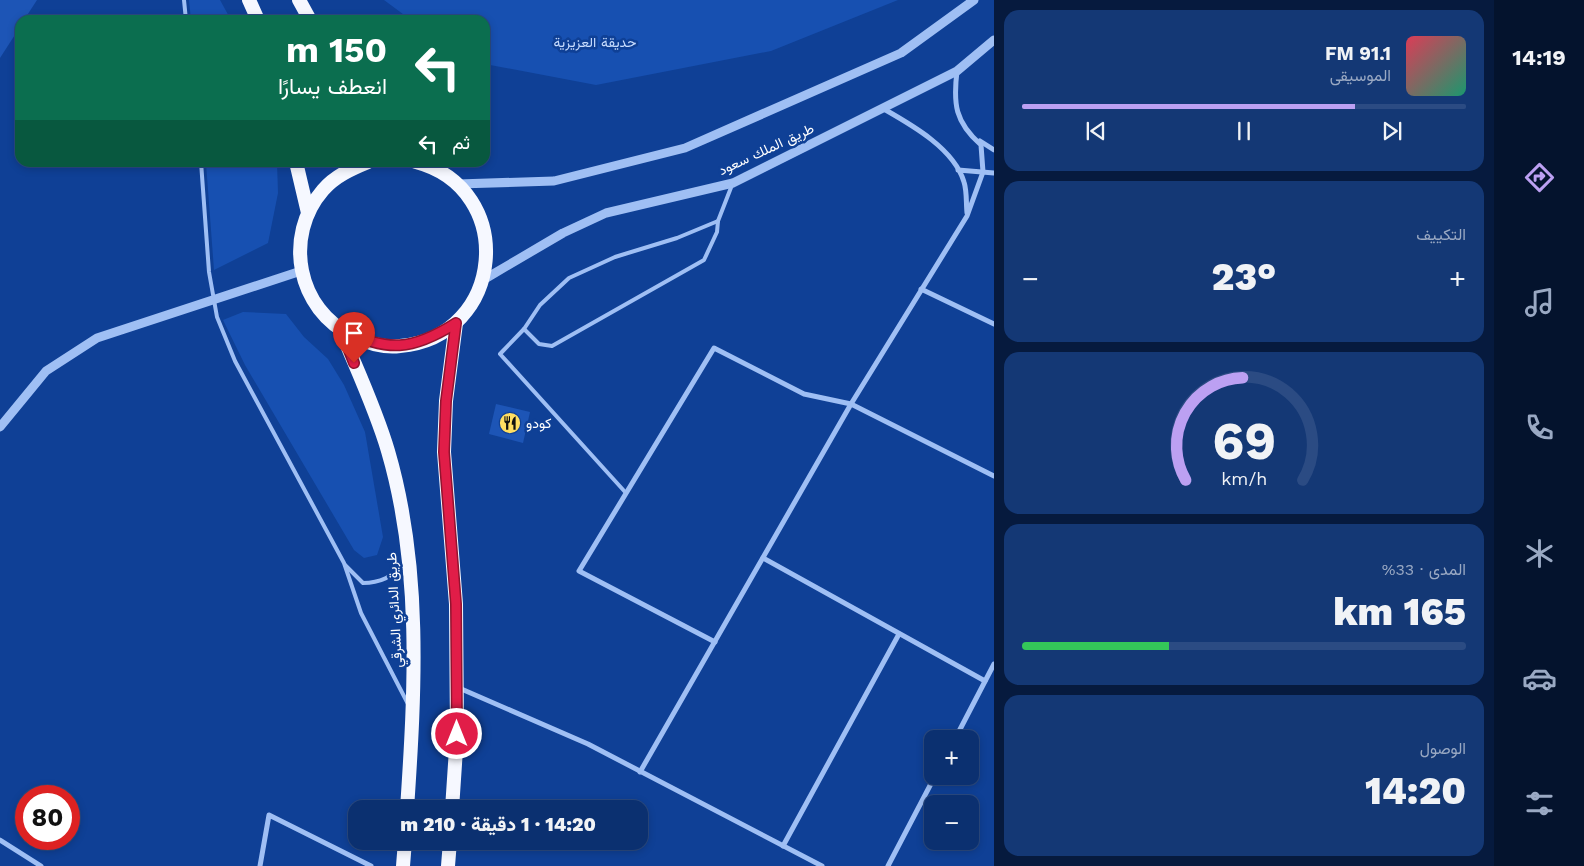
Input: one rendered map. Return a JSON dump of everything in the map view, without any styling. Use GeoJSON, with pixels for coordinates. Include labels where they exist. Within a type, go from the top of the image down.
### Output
{"type":"FeatureCollection","features":[{"type":"Feature","properties":{"kind":"highway"},"geometry":{"type":"LineString","coordinates":[[249,0],[256,15]]}},
{"type":"Feature","properties":{"kind":"highway"},"geometry":{"type":"LineString","coordinates":[[299,0],[307,15]]}},
{"type":"Feature","properties":{"kind":"highway"},"geometry":{"type":"LineString","coordinates":[[297,167],[308,213]]}},
{"type":"Feature","properties":{"kind":"highway"},"geometry":{"type":"LineString","coordinates":[[356,167],[346,171],[323,189],[308,213],[301,232],[299,252],[301,272],[309,294],[323,314],[341,330],[369,343],[400,346],[430,339],[456,323],[473,303],[483,280],[487,254],[484,228],[474,204],[458,184],[431,167]]}},
{"type":"Feature","properties":{"kind":"highway"},"geometry":{"type":"LineString","coordinates":[[453,800],[457,734],[456,604],[444,452],[446,401],[456,323]]}},
{"type":"Feature","properties":{"kind":"highway","name":"طريق الدائري الشرقي"},"geometry":{"type":"LineString","coordinates":[[341,330],[388,450],[410,558],[414,646],[413,714],[408,800]]}},
{"type":"Feature","properties":{"kind":"highway"},"geometry":{"type":"LineString","coordinates":[[403,866],[404,850]]}},
{"type":"Feature","properties":{"kind":"highway"},"geometry":{"type":"LineString","coordinates":[[448,866],[449,850]]}},
{"type":"Feature","properties":{"kind":"street"},"geometry":{"type":"LineString","coordinates":[[458,184],[554,182],[685,148],[901,53],[974,0]]}},
{"type":"Feature","properties":{"kind":"street","name":"طريق الملك سعود"},"geometry":{"type":"LineString","coordinates":[[483,280],[563,233],[606,213],[733,183],[957,71],[994,40]]}},
{"type":"Feature","properties":{"kind":"street"},"geometry":{"type":"LineString","coordinates":[[640,772],[851,404],[967,216],[983,172],[981,145],[967,133],[958,117],[954,96],[957,71]]}},
{"type":"Feature","properties":{"kind":"street"},"geometry":{"type":"LineString","coordinates":[[882,108],[918,129],[936,144],[958,170],[964,182],[967,216]]}},
{"type":"Feature","properties":{"kind":"street"},"geometry":{"type":"LineString","coordinates":[[967,133],[994,150]]}},
{"type":"Feature","properties":{"kind":"street"},"geometry":{"type":"LineString","coordinates":[[958,170],[994,174]]}},
{"type":"Feature","properties":{"kind":"street"},"geometry":{"type":"LineString","coordinates":[[0,427],[46,371],[97,338],[301,272]]}},
{"type":"Feature","properties":{"kind":"street"},"geometry":{"type":"LineString","coordinates":[[921,288],[994,324]]}},
{"type":"Feature","properties":{"kind":"street"},"geometry":{"type":"LineString","coordinates":[[715,642],[578,571],[714,348],[804,394],[851,404],[994,476]]}},
{"type":"Feature","properties":{"kind":"street"},"geometry":{"type":"LineString","coordinates":[[762,558],[985,681]]}},
{"type":"Feature","properties":{"kind":"street"},"geometry":{"type":"LineString","coordinates":[[783,846],[899,634]]}},
{"type":"Feature","properties":{"kind":"street"},"geometry":{"type":"LineString","coordinates":[[960,730],[994,664]]}},
{"type":"Feature","properties":{"kind":"street"},"geometry":{"type":"LineString","coordinates":[[456,687],[588,744],[822,866]]}},
{"type":"Feature","properties":{"kind":"street"},"geometry":{"type":"LineString","coordinates":[[888,866],[930,785]]}},
{"type":"Feature","properties":{"kind":"street"},"geometry":{"type":"LineString","coordinates":[[260,866],[269,815],[371,866]]}},
{"type":"Feature","properties":{"kind":"street"},"geometry":{"type":"LineString","coordinates":[[0,840],[32,864],[41,866]]}},
{"type":"Feature","properties":{"kind":"lane"},"geometry":{"type":"LineString","coordinates":[[184,0],[186,15]]}},
{"type":"Feature","properties":{"kind":"lane"},"geometry":{"type":"LineString","coordinates":[[201,167],[217,317],[235,361],[344,563],[361,613],[413,714]]}},
{"type":"Feature","properties":{"kind":"lane"},"geometry":{"type":"LineString","coordinates":[[524,329],[539,344],[552,346],[704,260],[717,232],[718,221],[733,183]]}},
{"type":"Feature","properties":{"kind":"lane"},"geometry":{"type":"LineString","coordinates":[[626,493],[500,354],[524,329],[540,305],[569,278],[615,257],[677,238],[718,221]]}},
{"type":"Feature","properties":{"kind":"lane"},"geometry":{"type":"LineString","coordinates":[[344,563],[363,582],[377,583],[396,573],[410,558]]}},
{"type":"Feature","properties":{"kind":"green space"},"geometry":{"type":"Polygon","coordinates":[[[189,0],[220,0],[228,15],[190,15],[189,0]]]}},
{"type":"Feature","properties":{"kind":"green space","name":"حديقة العزيزية"},"geometry":{"type":"Polygon","coordinates":[[[384,0],[898,0],[771,51],[596,85],[490,65],[490,15],[404,15],[384,0]]]}},
{"type":"Feature","properties":{"kind":"green space"},"geometry":{"type":"Polygon","coordinates":[[[206,167],[277,167],[278,193],[268,243],[214,270],[206,167]]]}},
{"type":"Feature","properties":{"kind":"green space"},"geometry":{"type":"Polygon","coordinates":[[[243,312],[286,314],[304,337],[328,359],[344,385],[365,432],[383,537],[377,555],[364,558],[354,550],[245,365],[223,320],[243,312]]]}},
{"type":"Feature","properties":{"kind":"building"},"geometry":{"type":"Polygon","coordinates":[[[0,0],[37,0],[27,15],[15,15],[15,35],[0,58],[0,0]]]}},
{"type":"Feature","properties":{"kind":"building","name":"كودو"},"geometry":{"type":"Polygon","coordinates":[[[496,404],[530,412],[523,443],[489,434],[496,404]]]}},
{"type":"Feature","properties":{"kind":"place","name":"كودو"},"geometry":{"type":"Point","coordinates":[510,423]}},
{"type":"Feature","properties":{"kind":"route"},"geometry":{"type":"LineString","coordinates":[[354,363],[341,330],[369,343],[400,346],[430,339],[456,323],[446,401],[444,452],[456,604],[457,734]]}}]}
